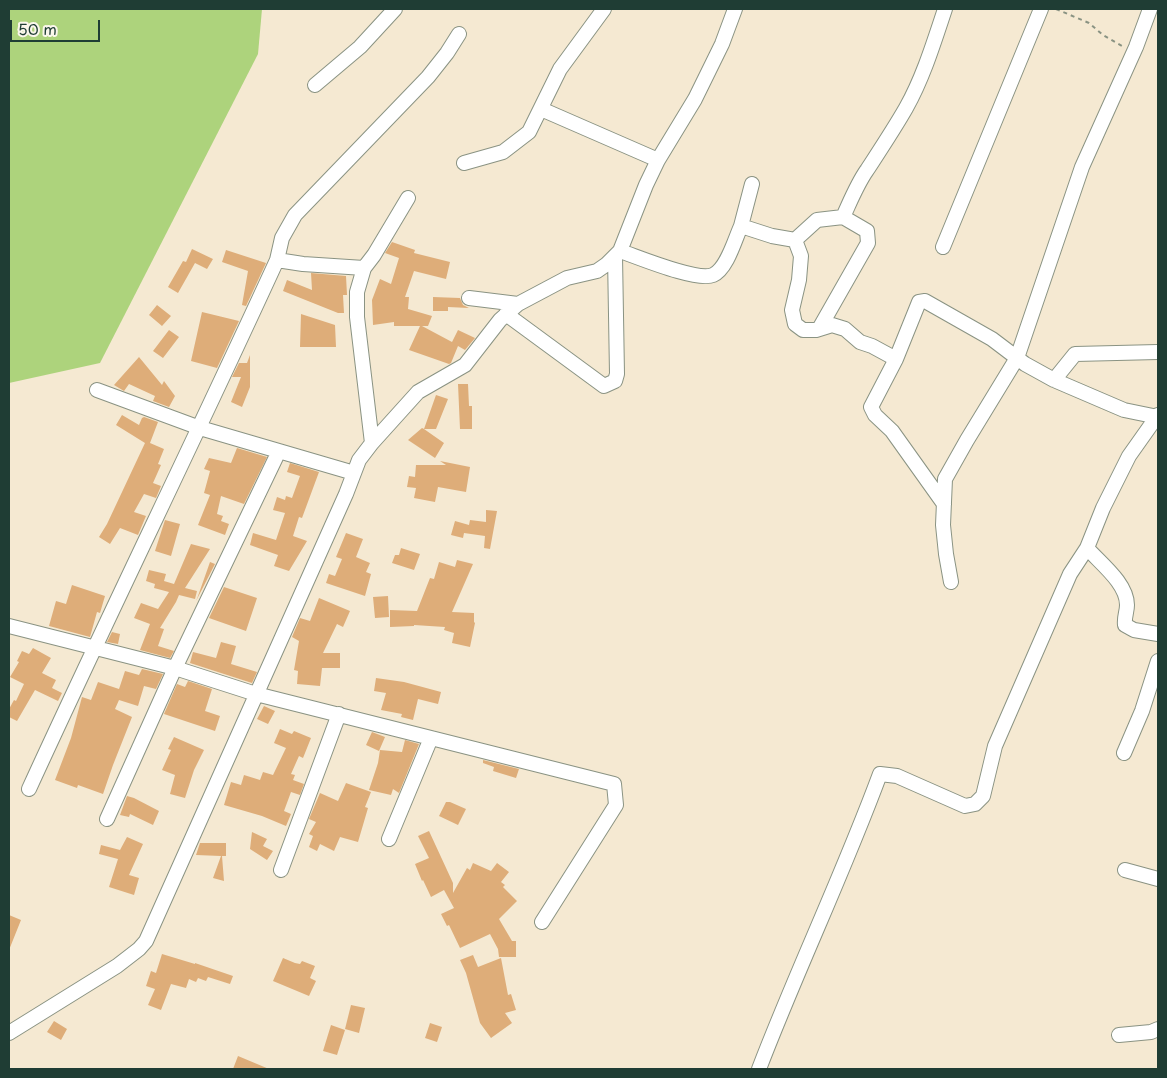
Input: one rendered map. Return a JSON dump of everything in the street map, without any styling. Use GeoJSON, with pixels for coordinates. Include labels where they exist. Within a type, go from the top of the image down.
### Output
{"type":"FeatureCollection","features":[{"type":"Feature","properties":{"kind":"street"},"geometry":{"type":"LineString","coordinates":[[315,85],[360,48],[395,9]]}},
{"type":"Feature","properties":{"kind":"street"},"geometry":{"type":"LineString","coordinates":[[464,163],[503,152],[529,132],[560,69],[604,9]]}},
{"type":"Feature","properties":{"kind":"street"},"geometry":{"type":"LineString","coordinates":[[506,314],[604,386],[615,381],[617,374],[618,253],[646,185],[658,160],[695,99],[722,44],[735,9]]}},
{"type":"Feature","properties":{"kind":"street"},"geometry":{"type":"LineString","coordinates":[[842,217],[866,170],[877,157],[885,140],[906,108],[920,78],[945,9]]}},
{"type":"Feature","properties":{"kind":"street"},"geometry":{"type":"LineString","coordinates":[[943,248],[1041,9]]}},
{"type":"Feature","properties":{"kind":"street"},"geometry":{"type":"LineString","coordinates":[[951,582],[943,525],[945,479],[1017,358],[1082,167],[1150,9]]}},
{"type":"Feature","properties":{"kind":"street"},"geometry":{"type":"LineString","coordinates":[[29,789],[94,648],[200,428],[277,260],[282,238],[295,216],[428,77],[459,34]]}},
{"type":"Feature","properties":{"kind":"street"},"geometry":{"type":"LineString","coordinates":[[541,109],[658,160]]}},
{"type":"Feature","properties":{"kind":"street"},"geometry":{"type":"LineString","coordinates":[[618,253],[698,277],[713,275],[725,263],[741,226],[752,184]]}},
{"type":"Feature","properties":{"kind":"street"},"geometry":{"type":"LineString","coordinates":[[372,443],[357,292],[364,268],[374,255],[408,198]]}},
{"type":"Feature","properties":{"kind":"street"},"geometry":{"type":"LineString","coordinates":[[795,240],[818,220],[842,217],[867,231],[868,243],[820,329]]}},
{"type":"Feature","properties":{"kind":"street"},"geometry":{"type":"LineString","coordinates":[[741,226],[772,236],[795,240]]}},
{"type":"Feature","properties":{"kind":"street"},"geometry":{"type":"LineString","coordinates":[[795,240],[801,256],[800,280],[792,310],[795,324],[803,330],[820,329],[832,325],[845,329],[860,342],[872,346],[896,359]]}},
{"type":"Feature","properties":{"kind":"street"},"geometry":{"type":"LineString","coordinates":[[9,1033],[116,966],[134,953],[146,941],[354,473],[360,460],[372,443],[418,392],[465,365],[506,314],[518,304],[567,278],[597,271],[618,253]]}},
{"type":"Feature","properties":{"kind":"street"},"geometry":{"type":"LineString","coordinates":[[277,260],[304,264],[364,268]]}},
{"type":"Feature","properties":{"kind":"street"},"geometry":{"type":"LineString","coordinates":[[469,298],[518,304]]}},
{"type":"Feature","properties":{"kind":"street"},"geometry":{"type":"LineString","coordinates":[[759,1069],[784,1003],[862,821],[880,774],[898,776],[965,806],[975,804],[983,796],[995,746],[1070,574],[1087,548],[1103,508],[1129,456],[1158,416],[1124,410],[1054,380],[1017,358],[992,339],[926,301],[919,302],[896,359],[871,407],[875,416],[892,431],[944,504]]}},
{"type":"Feature","properties":{"kind":"street"},"geometry":{"type":"LineString","coordinates":[[1054,380],[1075,354],[1158,352]]}},
{"type":"Feature","properties":{"kind":"street"},"geometry":{"type":"LineString","coordinates":[[97,390],[200,428],[354,473]]}},
{"type":"Feature","properties":{"kind":"street"},"geometry":{"type":"LineString","coordinates":[[107,819],[279,451]]}},
{"type":"Feature","properties":{"kind":"street"},"geometry":{"type":"LineString","coordinates":[[1087,548],[1108,569],[1125,593],[1127,605],[1124,617],[1126,625],[1134,630],[1158,634]]}},
{"type":"Feature","properties":{"kind":"street"},"geometry":{"type":"LineString","coordinates":[[9,626],[176,668],[256,694],[614,784],[616,805],[542,922]]}},
{"type":"Feature","properties":{"kind":"street"},"geometry":{"type":"LineString","coordinates":[[1124,753],[1142,711],[1158,661]]}},
{"type":"Feature","properties":{"kind":"street"},"geometry":{"type":"LineString","coordinates":[[281,870],[339,714]]}},
{"type":"Feature","properties":{"kind":"street"},"geometry":{"type":"LineString","coordinates":[[389,839],[431,738]]}},
{"type":"Feature","properties":{"kind":"street"},"geometry":{"type":"LineString","coordinates":[[1125,870],[1158,879]]}},
{"type":"Feature","properties":{"kind":"street"},"geometry":{"type":"LineString","coordinates":[[1119,1036],[1150,1032],[1158,1029]]}},
{"type":"Feature","properties":{"kind":"path"},"geometry":{"type":"LineString","coordinates":[[1056,9],[1089,23],[1103,35],[1133,52]]}},
{"type":"Feature","properties":{"kind":"green space"},"geometry":{"type":"Polygon","coordinates":[[[9,9],[262,9],[258,54],[100,363],[9,383],[9,9]]]}},
{"type":"Feature","properties":{"kind":"building"},"geometry":{"type":"Polygon","coordinates":[[[392,242],[415,250],[414,253],[450,262],[446,279],[414,271],[405,297],[409,297],[408,309],[432,316],[428,326],[422,326],[452,342],[458,330],[475,338],[465,350],[458,346],[449,364],[409,350],[420,326],[394,326],[394,322],[373,325],[372,300],[380,279],[391,284],[399,258],[385,253],[392,242]]]}},
{"type":"Feature","properties":{"kind":"building"},"geometry":{"type":"Polygon","coordinates":[[[192,249],[213,259],[207,269],[195,263],[178,293],[168,287],[183,261],[186,262],[192,249]]]}},
{"type":"Feature","properties":{"kind":"building"},"geometry":{"type":"Polygon","coordinates":[[[226,250],[266,263],[246,306],[242,305],[248,271],[222,262],[226,250]]]}},
{"type":"Feature","properties":{"kind":"building"},"geometry":{"type":"Polygon","coordinates":[[[311,273],[346,276],[347,295],[343,295],[344,313],[338,313],[283,291],[287,280],[312,290],[311,273]]]}},
{"type":"Feature","properties":{"kind":"building"},"geometry":{"type":"Polygon","coordinates":[[[433,297],[460,298],[463,305],[469,308],[448,307],[448,311],[433,311],[433,297]]]}},
{"type":"Feature","properties":{"kind":"building"},"geometry":{"type":"Polygon","coordinates":[[[157,305],[171,316],[162,326],[149,315],[157,305]]]}},
{"type":"Feature","properties":{"kind":"building"},"geometry":{"type":"Polygon","coordinates":[[[202,312],[239,321],[217,368],[191,361],[202,312]]]}},
{"type":"Feature","properties":{"kind":"building"},"geometry":{"type":"Polygon","coordinates":[[[301,314],[335,325],[336,347],[300,347],[301,314]]]}},
{"type":"Feature","properties":{"kind":"building"},"geometry":{"type":"Polygon","coordinates":[[[169,330],[179,337],[163,358],[153,351],[169,330]]]}},
{"type":"Feature","properties":{"kind":"building"},"geometry":{"type":"Polygon","coordinates":[[[250,355],[250,387],[242,407],[231,402],[241,377],[232,377],[239,363],[247,363],[250,355]]]}},
{"type":"Feature","properties":{"kind":"building"},"geometry":{"type":"Polygon","coordinates":[[[139,357],[162,385],[164,381],[175,396],[169,407],[153,401],[155,396],[129,384],[124,391],[114,385],[139,357]]]}},
{"type":"Feature","properties":{"kind":"building"},"geometry":{"type":"Polygon","coordinates":[[[458,384],[468,384],[469,406],[472,406],[472,429],[460,429],[458,384]]]}},
{"type":"Feature","properties":{"kind":"building"},"geometry":{"type":"Polygon","coordinates":[[[436,395],[448,399],[436,429],[424,429],[436,395]]]}},
{"type":"Feature","properties":{"kind":"building"},"geometry":{"type":"Polygon","coordinates":[[[122,415],[139,425],[144,417],[158,422],[150,443],[164,449],[158,464],[161,465],[153,483],[161,486],[156,498],[144,494],[134,512],[146,516],[138,535],[120,528],[110,544],[99,537],[145,443],[116,425],[122,415]]]}},
{"type":"Feature","properties":{"kind":"building"},"geometry":{"type":"Polygon","coordinates":[[[422,428],[444,443],[435,458],[408,440],[422,428]]]}},
{"type":"Feature","properties":{"kind":"building"},"geometry":{"type":"Polygon","coordinates":[[[237,448],[267,457],[244,504],[221,496],[217,514],[223,516],[221,521],[229,524],[225,535],[198,525],[210,495],[204,493],[210,471],[204,469],[209,458],[231,463],[237,448]]]}},
{"type":"Feature","properties":{"kind":"building"},"geometry":{"type":"Polygon","coordinates":[[[440,461],[470,467],[466,492],[438,487],[435,502],[414,498],[416,488],[407,487],[409,476],[415,477],[416,465],[446,465],[440,461]]]}},
{"type":"Feature","properties":{"kind":"building"},"geometry":{"type":"Polygon","coordinates":[[[290,463],[319,472],[302,518],[299,517],[293,536],[307,541],[289,571],[274,566],[278,555],[250,545],[253,533],[276,540],[285,513],[273,510],[277,497],[285,500],[286,496],[292,498],[300,476],[287,472],[290,463]]]}},
{"type":"Feature","properties":{"kind":"building"},"geometry":{"type":"Polygon","coordinates":[[[486,510],[497,511],[490,549],[484,548],[485,536],[464,533],[463,538],[451,535],[455,521],[469,525],[470,520],[486,522],[486,510]]]}},
{"type":"Feature","properties":{"kind":"building"},"geometry":{"type":"Polygon","coordinates":[[[165,520],[180,524],[171,556],[155,551],[165,520]]]}},
{"type":"Feature","properties":{"kind":"building"},"geometry":{"type":"Polygon","coordinates":[[[346,533],[363,539],[356,557],[370,563],[366,572],[371,574],[365,596],[326,583],[329,574],[335,576],[342,559],[336,557],[346,533]]]}},
{"type":"Feature","properties":{"kind":"building"},"geometry":{"type":"Polygon","coordinates":[[[191,544],[210,549],[185,588],[197,591],[195,599],[179,595],[160,628],[164,629],[158,646],[174,651],[170,658],[140,650],[150,624],[134,618],[141,603],[158,609],[169,592],[154,588],[155,584],[146,581],[149,570],[166,574],[164,581],[174,584],[191,544]]]}},
{"type":"Feature","properties":{"kind":"building"},"geometry":{"type":"Polygon","coordinates":[[[401,548],[420,554],[414,570],[392,563],[395,555],[399,555],[401,548]]]}},
{"type":"Feature","properties":{"kind":"building"},"geometry":{"type":"Polygon","coordinates":[[[457,560],[473,564],[452,612],[474,613],[475,623],[470,647],[452,643],[454,633],[444,630],[445,627],[414,625],[390,627],[390,610],[417,611],[430,578],[434,579],[439,562],[455,567],[457,560]]]}},
{"type":"Feature","properties":{"kind":"building"},"geometry":{"type":"Polygon","coordinates":[[[210,562],[215,564],[196,601],[198,596],[210,562]]]}},
{"type":"Feature","properties":{"kind":"building"},"geometry":{"type":"Polygon","coordinates":[[[72,585],[105,596],[100,613],[97,612],[90,637],[49,626],[56,601],[66,604],[72,585]]]}},
{"type":"Feature","properties":{"kind":"building"},"geometry":{"type":"Polygon","coordinates":[[[224,587],[257,598],[246,631],[209,618],[224,587]]]}},
{"type":"Feature","properties":{"kind":"building"},"geometry":{"type":"Polygon","coordinates":[[[388,596],[389,617],[375,618],[373,597],[388,596]]]}},
{"type":"Feature","properties":{"kind":"building"},"geometry":{"type":"Polygon","coordinates":[[[319,598],[350,611],[343,627],[337,624],[323,653],[340,653],[340,668],[322,668],[320,686],[297,684],[298,671],[294,670],[299,641],[292,637],[300,618],[310,621],[319,598]]]}},
{"type":"Feature","properties":{"kind":"building"},"geometry":{"type":"Polygon","coordinates":[[[112,632],[120,634],[118,644],[107,642],[112,632]]]}},
{"type":"Feature","properties":{"kind":"building"},"geometry":{"type":"Polygon","coordinates":[[[221,642],[236,646],[231,664],[257,672],[252,683],[190,663],[193,652],[216,658],[221,642]]]}},
{"type":"Feature","properties":{"kind":"building"},"geometry":{"type":"Polygon","coordinates":[[[33,648],[51,658],[42,673],[56,680],[52,688],[62,693],[58,701],[35,690],[17,721],[9,717],[9,709],[14,700],[16,701],[24,684],[10,677],[19,662],[17,661],[22,651],[29,654],[33,648]]]}},
{"type":"Feature","properties":{"kind":"building"},"geometry":{"type":"Polygon","coordinates":[[[142,669],[163,674],[156,689],[144,686],[138,706],[119,700],[115,709],[132,717],[103,794],[78,785],[77,788],[55,780],[71,738],[82,697],[91,700],[98,682],[119,689],[125,671],[139,675],[142,669]]]}},
{"type":"Feature","properties":{"kind":"building"},"geometry":{"type":"Polygon","coordinates":[[[376,678],[404,682],[441,692],[438,704],[418,699],[413,720],[401,717],[402,714],[381,710],[386,693],[374,691],[376,678]]]}},
{"type":"Feature","properties":{"kind":"building"},"geometry":{"type":"Polygon","coordinates":[[[188,681],[212,689],[205,711],[220,716],[215,731],[164,714],[177,684],[185,687],[188,681]]]}},
{"type":"Feature","properties":{"kind":"building"},"geometry":{"type":"Polygon","coordinates":[[[264,706],[275,711],[268,724],[257,719],[264,706]]]}},
{"type":"Feature","properties":{"kind":"building"},"geometry":{"type":"Polygon","coordinates":[[[280,729],[292,734],[294,731],[311,738],[303,758],[299,756],[291,774],[295,775],[293,780],[304,784],[300,795],[291,792],[284,811],[291,814],[286,826],[262,816],[224,805],[231,782],[241,785],[244,775],[260,780],[263,772],[273,775],[286,748],[274,743],[280,729]]]}},
{"type":"Feature","properties":{"kind":"building"},"geometry":{"type":"Polygon","coordinates":[[[372,732],[385,737],[379,751],[366,745],[372,732]]]}},
{"type":"Feature","properties":{"kind":"building"},"geometry":{"type":"Polygon","coordinates":[[[174,737],[204,750],[194,770],[185,798],[170,794],[175,775],[162,770],[171,750],[168,749],[174,737]]]}},
{"type":"Feature","properties":{"kind":"building"},"geometry":{"type":"Polygon","coordinates":[[[405,740],[419,744],[399,793],[393,789],[391,795],[369,790],[378,763],[380,750],[402,752],[405,740]]]}},
{"type":"Feature","properties":{"kind":"building"},"geometry":{"type":"Polygon","coordinates":[[[483,760],[519,769],[516,778],[493,771],[494,767],[483,763],[483,760]]]}},
{"type":"Feature","properties":{"kind":"building"},"geometry":{"type":"Polygon","coordinates":[[[346,783],[371,792],[365,807],[368,808],[358,842],[340,837],[334,851],[320,844],[317,851],[309,847],[313,836],[309,834],[316,822],[309,819],[320,793],[338,801],[346,783]]]}},
{"type":"Feature","properties":{"kind":"building"},"geometry":{"type":"Polygon","coordinates":[[[127,796],[159,811],[153,825],[130,814],[129,817],[120,815],[127,796]]]}},
{"type":"Feature","properties":{"kind":"building"},"geometry":{"type":"Polygon","coordinates":[[[446,802],[466,809],[458,825],[439,816],[446,802]]]}},
{"type":"Feature","properties":{"kind":"building"},"geometry":{"type":"Polygon","coordinates":[[[429,831],[453,883],[453,893],[467,868],[470,870],[473,863],[491,871],[497,863],[509,872],[501,882],[505,885],[503,887],[517,901],[499,919],[512,941],[516,941],[516,957],[499,957],[498,949],[490,934],[460,948],[449,925],[447,926],[441,914],[454,908],[444,890],[431,897],[415,864],[429,858],[418,836],[429,831]]]}},
{"type":"Feature","properties":{"kind":"building"},"geometry":{"type":"Polygon","coordinates":[[[252,832],[267,839],[263,846],[273,851],[267,860],[250,849],[252,832]]]}},
{"type":"Feature","properties":{"kind":"building"},"geometry":{"type":"Polygon","coordinates":[[[127,837],[143,844],[129,875],[139,878],[134,895],[109,887],[118,859],[99,854],[101,845],[120,850],[127,837]]]}},
{"type":"Feature","properties":{"kind":"building"},"geometry":{"type":"Polygon","coordinates":[[[200,843],[226,843],[226,856],[222,856],[224,881],[213,878],[221,856],[196,855],[200,843]]]}},
{"type":"Feature","properties":{"kind":"building"},"geometry":{"type":"Polygon","coordinates":[[[9,915],[21,920],[9,950],[9,915]]]}},
{"type":"Feature","properties":{"kind":"building"},"geometry":{"type":"Polygon","coordinates":[[[162,954],[233,976],[230,984],[208,977],[206,981],[198,978],[196,982],[189,979],[186,988],[171,984],[161,1010],[148,1005],[155,989],[146,986],[151,971],[156,973],[162,954]]]}},
{"type":"Feature","properties":{"kind":"building"},"geometry":{"type":"Polygon","coordinates":[[[473,955],[478,967],[501,958],[508,995],[511,994],[516,1010],[505,1013],[512,1023],[491,1038],[480,1023],[466,973],[460,960],[473,955]]]}},
{"type":"Feature","properties":{"kind":"building"},"geometry":{"type":"Polygon","coordinates":[[[283,958],[295,963],[300,964],[302,961],[315,966],[310,978],[316,981],[309,996],[273,981],[283,958]]]}},
{"type":"Feature","properties":{"kind":"building"},"geometry":{"type":"Polygon","coordinates":[[[351,1005],[365,1008],[359,1033],[345,1029],[351,1005]]]}},
{"type":"Feature","properties":{"kind":"building"},"geometry":{"type":"Polygon","coordinates":[[[54,1021],[67,1029],[61,1040],[47,1032],[54,1021]]]}},
{"type":"Feature","properties":{"kind":"building"},"geometry":{"type":"Polygon","coordinates":[[[430,1023],[442,1027],[437,1042],[425,1038],[430,1023]]]}},
{"type":"Feature","properties":{"kind":"building"},"geometry":{"type":"Polygon","coordinates":[[[331,1025],[345,1030],[337,1055],[323,1051],[331,1025]]]}},
{"type":"Feature","properties":{"kind":"building"},"geometry":{"type":"Polygon","coordinates":[[[238,1056],[269,1069],[233,1069],[238,1056]]]}}]}
